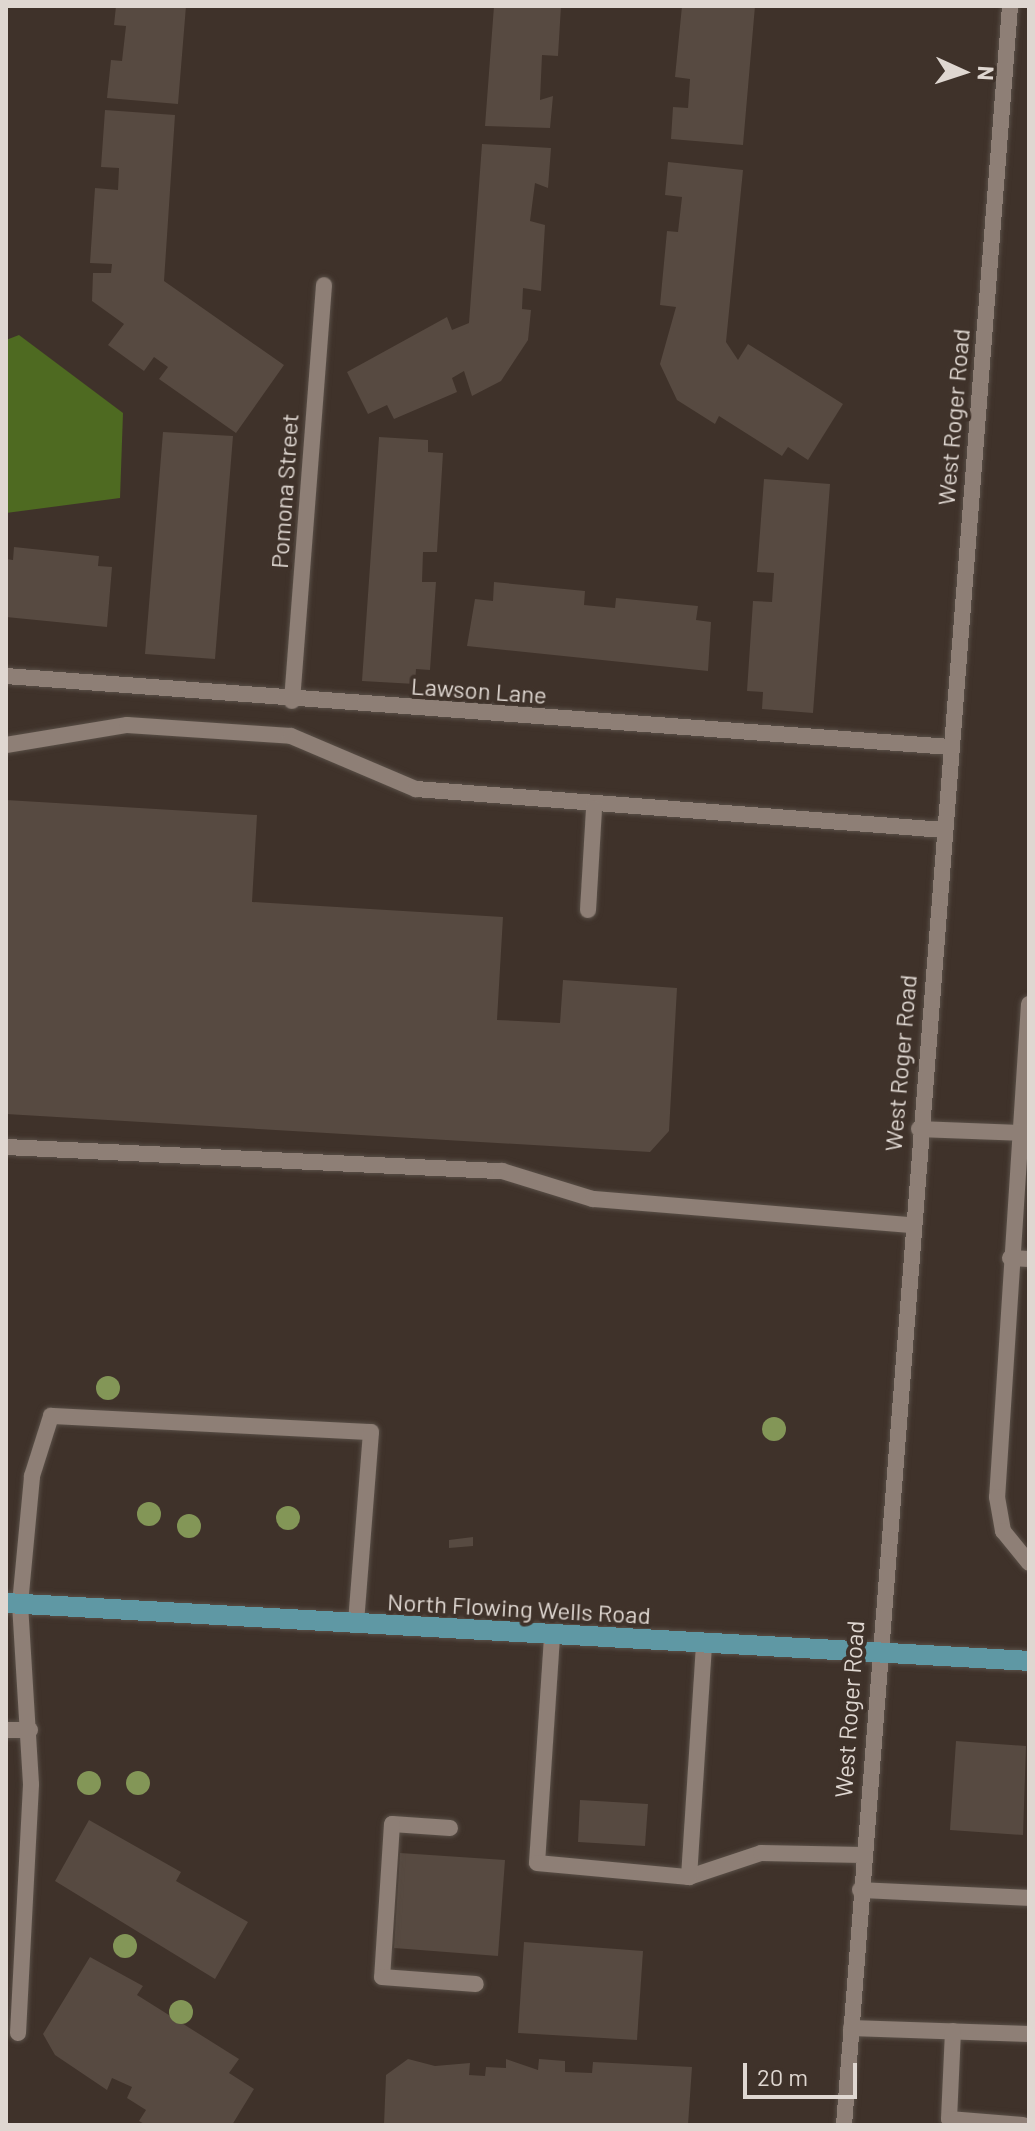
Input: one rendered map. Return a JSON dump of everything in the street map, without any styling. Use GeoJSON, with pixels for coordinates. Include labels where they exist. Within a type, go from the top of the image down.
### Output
{"type":"FeatureCollection","features":[{"type":"Feature","properties":{"kind":"main road","name":"North Flowing Wells Road"},"geometry":{"type":"LineString","coordinates":[[13,1604],[552,1637],[1029,1661]]}},
{"type":"Feature","properties":{"kind":"street","name":"West Roger Road"},"geometry":{"type":"LineString","coordinates":[[844,2125],[919,1129],[1010,6]]}},
{"type":"Feature","properties":{"kind":"street","name":"Pomona Street"},"geometry":{"type":"LineString","coordinates":[[292,701],[324,285]]}},
{"type":"Feature","properties":{"kind":"street","name":"Lawson Lane"},"geometry":{"type":"LineString","coordinates":[[6,676],[292,701],[950,747]]}},
{"type":"Feature","properties":{"kind":"street"},"geometry":{"type":"LineString","coordinates":[[6,745],[127,725],[291,736],[416,789],[594,808],[944,830]]}},
{"type":"Feature","properties":{"kind":"street"},"geometry":{"type":"LineString","coordinates":[[588,910],[594,808]]}},
{"type":"Feature","properties":{"kind":"street"},"geometry":{"type":"LineString","coordinates":[[1029,1004],[1024,1133],[1010,1258],[997,1497],[1003,1531],[1029,1563]]}},
{"type":"Feature","properties":{"kind":"street"},"geometry":{"type":"LineString","coordinates":[[919,1129],[1024,1133]]}},
{"type":"Feature","properties":{"kind":"street"},"geometry":{"type":"LineString","coordinates":[[6,1147],[502,1171],[593,1199],[912,1225]]}},
{"type":"Feature","properties":{"kind":"street"},"geometry":{"type":"LineString","coordinates":[[1010,1258],[1029,1259]]}},
{"type":"Feature","properties":{"kind":"street"},"geometry":{"type":"LineString","coordinates":[[18,2033],[30,1730],[13,1604],[32,1476],[51,1416],[371,1432],[356,1624]]}},
{"type":"Feature","properties":{"kind":"street"},"geometry":{"type":"LineString","coordinates":[[552,1637],[537,1863],[689,1877],[761,1853],[863,1855]]}},
{"type":"Feature","properties":{"kind":"street"},"geometry":{"type":"LineString","coordinates":[[689,1877],[704,1645]]}},
{"type":"Feature","properties":{"kind":"street"},"geometry":{"type":"LineString","coordinates":[[6,1730],[30,1730]]}},
{"type":"Feature","properties":{"kind":"street"},"geometry":{"type":"LineString","coordinates":[[450,1828],[392,1824],[382,1977],[476,1984]]}},
{"type":"Feature","properties":{"kind":"street"},"geometry":{"type":"LineString","coordinates":[[860,1890],[1029,1898]]}},
{"type":"Feature","properties":{"kind":"street"},"geometry":{"type":"LineString","coordinates":[[851,2028],[1029,2034]]}},
{"type":"Feature","properties":{"kind":"street"},"geometry":{"type":"LineString","coordinates":[[953,2031],[949,2122],[1023,2125]]}},
{"type":"Feature","properties":{"kind":"green space"},"geometry":{"type":"Polygon","coordinates":[[[19,335],[123,413],[120,498],[6,513],[6,340],[19,335]]]}},
{"type":"Feature","properties":{"kind":"building"},"geometry":{"type":"Polygon","coordinates":[[[116,6],[186,6],[178,104],[107,98],[111,60],[122,61],[126,26],[114,25],[116,6]]]}},
{"type":"Feature","properties":{"kind":"building"},"geometry":{"type":"Polygon","coordinates":[[[494,6],[561,6],[558,56],[542,55],[540,100],[553,96],[550,128],[485,126],[494,6]]]}},
{"type":"Feature","properties":{"kind":"building"},"geometry":{"type":"Polygon","coordinates":[[[682,6],[755,6],[743,145],[671,139],[673,107],[688,108],[690,79],[675,77],[682,6]]]}},
{"type":"Feature","properties":{"kind":"building"},"geometry":{"type":"Polygon","coordinates":[[[105,110],[175,115],[164,281],[284,365],[236,433],[159,379],[168,367],[154,357],[144,371],[108,345],[124,324],[92,301],[93,273],[111,273],[112,264],[90,263],[95,188],[118,190],[119,168],[101,167],[105,110]]]}},
{"type":"Feature","properties":{"kind":"building"},"geometry":{"type":"Polygon","coordinates":[[[482,144],[551,148],[548,188],[535,183],[530,221],[545,225],[541,291],[523,288],[522,309],[531,310],[528,340],[501,381],[472,396],[464,371],[452,378],[457,392],[394,419],[387,405],[368,414],[347,372],[447,317],[452,330],[469,323],[482,144]]]}},
{"type":"Feature","properties":{"kind":"building"},"geometry":{"type":"Polygon","coordinates":[[[668,162],[743,170],[726,342],[738,360],[748,344],[843,404],[808,460],[788,447],[782,456],[719,416],[715,424],[677,400],[660,364],[676,307],[660,305],[667,231],[678,232],[682,197],[665,195],[668,162]]]}},
{"type":"Feature","properties":{"kind":"building"},"geometry":{"type":"Polygon","coordinates":[[[163,432],[233,436],[215,659],[145,654],[163,432]]]}},
{"type":"Feature","properties":{"kind":"building"},"geometry":{"type":"Polygon","coordinates":[[[379,437],[428,440],[428,452],[443,453],[437,552],[423,552],[422,582],[436,582],[430,670],[416,669],[415,684],[362,681],[379,437]]]}},
{"type":"Feature","properties":{"kind":"building"},"geometry":{"type":"Polygon","coordinates":[[[764,479],[830,484],[813,713],[762,709],[763,692],[747,691],[753,601],[772,602],[774,573],[757,572],[764,479]]]}},
{"type":"Feature","properties":{"kind":"building"},"geometry":{"type":"Polygon","coordinates":[[[14,547],[99,556],[98,566],[112,567],[107,627],[6,617],[6,559],[13,560],[14,547]]]}},
{"type":"Feature","properties":{"kind":"building"},"geometry":{"type":"Polygon","coordinates":[[[494,582],[585,591],[584,605],[615,608],[616,598],[698,606],[696,620],[711,622],[708,671],[467,646],[475,599],[493,601],[494,582]]]}},
{"type":"Feature","properties":{"kind":"building"},"geometry":{"type":"Polygon","coordinates":[[[6,800],[257,815],[252,902],[503,917],[497,1020],[560,1023],[563,980],[677,988],[669,1131],[650,1152],[6,1114],[6,800]]]}},
{"type":"Feature","properties":{"kind":"building"},"geometry":{"type":"Polygon","coordinates":[[[473,1537],[473,1546],[449,1548],[449,1540],[473,1537]]]}},
{"type":"Feature","properties":{"kind":"building"},"geometry":{"type":"Polygon","coordinates":[[[956,1741],[1026,1746],[1023,1835],[950,1830],[956,1741]]]}},
{"type":"Feature","properties":{"kind":"building"},"geometry":{"type":"Polygon","coordinates":[[[580,1800],[648,1804],[645,1846],[578,1842],[580,1800]]]}},
{"type":"Feature","properties":{"kind":"building"},"geometry":{"type":"Polygon","coordinates":[[[89,1820],[181,1872],[176,1881],[248,1922],[215,1979],[55,1881],[89,1820]]]}},
{"type":"Feature","properties":{"kind":"building"},"geometry":{"type":"Polygon","coordinates":[[[400,1853],[505,1860],[498,1956],[394,1948],[400,1853]]]}},
{"type":"Feature","properties":{"kind":"building"},"geometry":{"type":"Polygon","coordinates":[[[524,1942],[643,1951],[637,2040],[518,2033],[524,1942]]]}},
{"type":"Feature","properties":{"kind":"building"},"geometry":{"type":"Polygon","coordinates":[[[90,1957],[143,1986],[137,1995],[239,2059],[229,2073],[254,2089],[232,2125],[146,2125],[139,2121],[146,2110],[127,2098],[132,2087],[112,2078],[107,2090],[55,2055],[43,2034],[90,1957]]]}},
{"type":"Feature","properties":{"kind":"building"},"geometry":{"type":"Polygon","coordinates":[[[408,2059],[435,2066],[470,2063],[469,2075],[485,2076],[486,2067],[506,2068],[506,2059],[538,2070],[539,2059],[565,2061],[565,2072],[592,2073],[593,2062],[692,2067],[688,2125],[384,2125],[386,2075],[408,2059]]]}}]}
